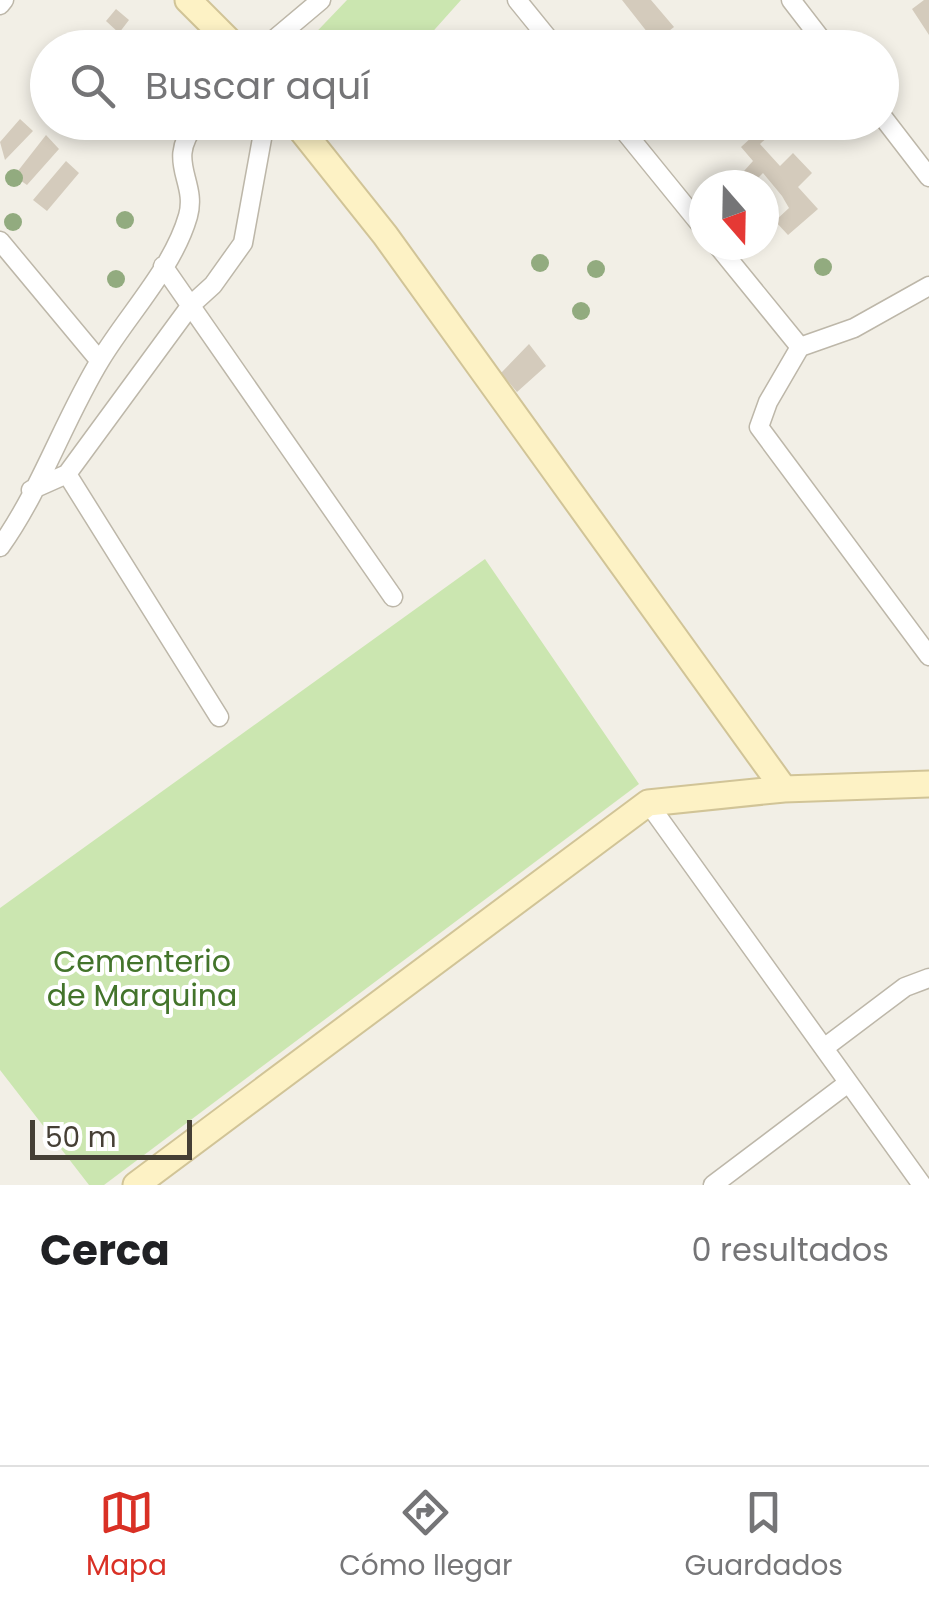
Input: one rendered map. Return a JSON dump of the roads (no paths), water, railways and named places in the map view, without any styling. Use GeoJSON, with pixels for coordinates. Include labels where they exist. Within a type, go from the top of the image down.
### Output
{"type":"FeatureCollection","features":[{"type":"Feature","properties":{"kind":"street"},"geometry":{"type":"LineString","coordinates":[[188,0],[218,30]]}},
{"type":"Feature","properties":{"kind":"street"},"geometry":{"type":"LineString","coordinates":[[285,30],[321,0]]}},
{"type":"Feature","properties":{"kind":"street"},"geometry":{"type":"LineString","coordinates":[[517,0],[541,30]]}},
{"type":"Feature","properties":{"kind":"street"},"geometry":{"type":"LineString","coordinates":[[791,0],[814,30]]}},
{"type":"Feature","properties":{"kind":"street"},"geometry":{"type":"LineString","coordinates":[[899,138],[929,177]]}},
{"type":"Feature","properties":{"kind":"street"},"geometry":{"type":"LineString","coordinates":[[0,547],[100,360],[163,266],[189,213],[180,162],[184,140]]}},
{"type":"Feature","properties":{"kind":"street"},"geometry":{"type":"LineString","coordinates":[[31,490],[67,474],[191,305],[213,285],[243,244],[262,140]]}},
{"type":"Feature","properties":{"kind":"street"},"geometry":{"type":"LineString","coordinates":[[308,140],[385,235],[784,789]]}},
{"type":"Feature","properties":{"kind":"street"},"geometry":{"type":"LineString","coordinates":[[632,140],[689,211]]}},
{"type":"Feature","properties":{"kind":"street"},"geometry":{"type":"LineString","coordinates":[[0,241],[100,360]]}},
{"type":"Feature","properties":{"kind":"street"},"geometry":{"type":"LineString","coordinates":[[729,260],[800,348]]}},
{"type":"Feature","properties":{"kind":"street"},"geometry":{"type":"LineString","coordinates":[[163,266],[394,596]]}},
{"type":"Feature","properties":{"kind":"street"},"geometry":{"type":"LineString","coordinates":[[929,286],[854,328],[800,348],[768,402],[759,427],[929,656]]}},
{"type":"Feature","properties":{"kind":"street"},"geometry":{"type":"LineString","coordinates":[[67,474],[219,717]]}},
{"type":"Feature","properties":{"kind":"street"},"geometry":{"type":"LineString","coordinates":[[136,1185],[648,803],[784,789],[929,784]]}},
{"type":"Feature","properties":{"kind":"street"},"geometry":{"type":"LineString","coordinates":[[648,803],[922,1185]]}},
{"type":"Feature","properties":{"kind":"street"},"geometry":{"type":"LineString","coordinates":[[824,1048],[904,987],[929,978]]}},
{"type":"Feature","properties":{"kind":"street"},"geometry":{"type":"LineString","coordinates":[[712,1185],[848,1083]]}},
{"type":"Feature","properties":{"kind":"park label","name":"Cementerio de Marquina"},"geometry":{"type":"Point","coordinates":[142,979]}}]}
